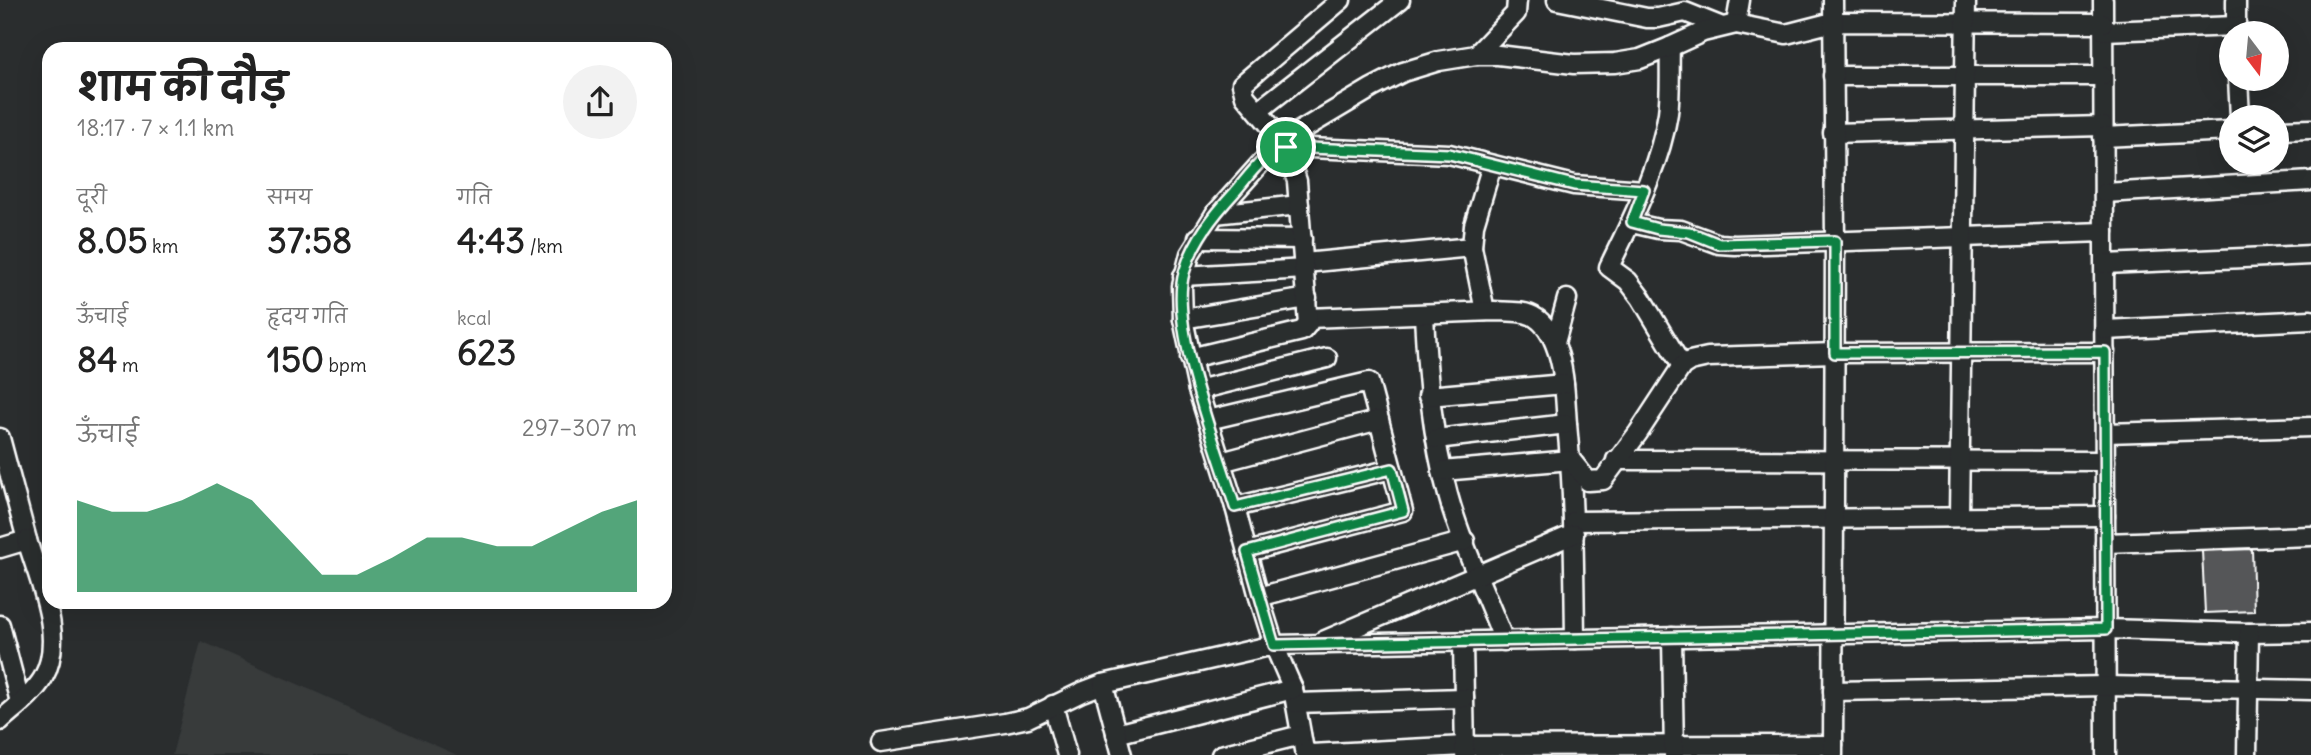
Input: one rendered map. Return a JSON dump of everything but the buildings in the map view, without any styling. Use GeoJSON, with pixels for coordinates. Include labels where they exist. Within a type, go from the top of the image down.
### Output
{"type":"FeatureCollection","features":[{"type":"Feature","properties":{"kind":"street"},"geometry":{"type":"LineString","coordinates":[[1190,358],[1302,331],[1308,324],[1297,181],[1284,144],[1242,90],[1245,80],[1341,0]]}},
{"type":"Feature","properties":{"kind":"street"},"geometry":{"type":"LineString","coordinates":[[1258,111],[1400,0]]}},
{"type":"Feature","properties":{"kind":"street"},"geometry":{"type":"LineString","coordinates":[[1476,55],[1516,13],[1517,0]]}},
{"type":"Feature","properties":{"kind":"street"},"geometry":{"type":"LineString","coordinates":[[1557,0],[1647,18],[1685,12],[1728,25],[1786,34],[1833,22],[1965,22],[2219,30]]}},
{"type":"Feature","properties":{"kind":"street"},"geometry":{"type":"LineString","coordinates":[[1740,0],[1728,25],[1703,32],[1640,58],[1615,63],[1574,64],[1476,55],[1439,61],[1403,72],[1270,153],[1215,214],[1198,239],[1183,276],[1183,319],[1190,358],[1259,597],[1294,696],[1302,739],[1308,754],[1465,750],[1833,750],[1833,0]]}},
{"type":"Feature","properties":{"kind":"street"},"geometry":{"type":"LineString","coordinates":[[1959,516],[1966,0]]}},
{"type":"Feature","properties":{"kind":"street"},"geometry":{"type":"LineString","coordinates":[[2103,0],[2106,755]]}},
{"type":"Feature","properties":{"kind":"street"},"geometry":{"type":"LineString","coordinates":[[2236,0],[2236,21]]}},
{"type":"Feature","properties":{"kind":"street"},"geometry":{"type":"LineString","coordinates":[[1670,47],[1668,113],[1660,145],[1632,222],[1609,267],[1628,281],[1641,298],[1682,366]]}},
{"type":"Feature","properties":{"kind":"street"},"geometry":{"type":"LineString","coordinates":[[1833,76],[2103,76]]}},
{"type":"Feature","properties":{"kind":"street"},"geometry":{"type":"LineString","coordinates":[[2289,130],[2311,129]]}},
{"type":"Feature","properties":{"kind":"street"},"geometry":{"type":"LineString","coordinates":[[1833,133],[1964,130],[2219,131]]}},
{"type":"Feature","properties":{"kind":"street"},"geometry":{"type":"LineString","coordinates":[[1284,144],[1449,154],[1574,185],[1644,190]]}},
{"type":"Feature","properties":{"kind":"street"},"geometry":{"type":"LineString","coordinates":[[1485,311],[1472,247],[1474,225],[1492,165]]}},
{"type":"Feature","properties":{"kind":"street"},"geometry":{"type":"LineString","coordinates":[[2104,193],[2311,181]]}},
{"type":"Feature","properties":{"kind":"street"},"geometry":{"type":"LineString","coordinates":[[1215,214],[1299,205]]}},
{"type":"Feature","properties":{"kind":"street"},"geometry":{"type":"LineString","coordinates":[[1632,222],[1658,229],[1689,232],[1719,244],[2104,232]]}},
{"type":"Feature","properties":{"kind":"street"},"geometry":{"type":"LineString","coordinates":[[1198,239],[1302,239]]}},
{"type":"Feature","properties":{"kind":"street"},"geometry":{"type":"LineString","coordinates":[[1183,276],[1304,266],[1472,247]]}},
{"type":"Feature","properties":{"kind":"street"},"geometry":{"type":"LineString","coordinates":[[2105,264],[2311,255]]}},
{"type":"Feature","properties":{"kind":"street"},"geometry":{"type":"LineString","coordinates":[[1183,319],[1307,298]]}},
{"type":"Feature","properties":{"kind":"street"},"geometry":{"type":"LineString","coordinates":[[1555,343],[1567,299]]}},
{"type":"Feature","properties":{"kind":"street"},"geometry":{"type":"LineString","coordinates":[[1308,318],[1485,311],[1523,313],[1536,318],[1548,331],[1555,343],[1564,384],[1571,460],[1575,639]]}},
{"type":"Feature","properties":{"kind":"street"},"geometry":{"type":"LineString","coordinates":[[1424,315],[1428,396],[1442,471],[1449,498],[1504,641]]}},
{"type":"Feature","properties":{"kind":"street"},"geometry":{"type":"LineString","coordinates":[[2105,330],[2311,320]]}},
{"type":"Feature","properties":{"kind":"street"},"geometry":{"type":"LineString","coordinates":[[1571,460],[1588,481],[1603,480],[1682,366],[1690,361],[1708,357],[1835,353],[2105,352]]}},
{"type":"Feature","properties":{"kind":"street"},"geometry":{"type":"LineString","coordinates":[[1198,390],[1327,358]]}},
{"type":"Feature","properties":{"kind":"street"},"geometry":{"type":"LineString","coordinates":[[1208,420],[1369,382],[1403,511],[1247,552]]}},
{"type":"Feature","properties":{"kind":"street"},"geometry":{"type":"LineString","coordinates":[[1428,396],[1564,384]]}},
{"type":"Feature","properties":{"kind":"street"},"geometry":{"type":"LineString","coordinates":[[1221,462],[1379,420]]}},
{"type":"Feature","properties":{"kind":"street"},"geometry":{"type":"LineString","coordinates":[[1436,439],[1567,424]]}},
{"type":"Feature","properties":{"kind":"street"},"geometry":{"type":"LineString","coordinates":[[2105,433],[2311,427]]}},
{"type":"Feature","properties":{"kind":"street"},"geometry":{"type":"LineString","coordinates":[[0,438],[42,592]]}},
{"type":"Feature","properties":{"kind":"street"},"geometry":{"type":"LineString","coordinates":[[1442,471],[1571,460]]}},
{"type":"Feature","properties":{"kind":"street"},"geometry":{"type":"LineString","coordinates":[[1616,460],[2105,461]]}},
{"type":"Feature","properties":{"kind":"street"},"geometry":{"type":"LineString","coordinates":[[1235,507],[1392,469]]}},
{"type":"Feature","properties":{"kind":"street"},"geometry":{"type":"LineString","coordinates":[[1316,645],[1478,574],[1574,527],[1834,517],[2105,516]]}},
{"type":"Feature","properties":{"kind":"street"},"geometry":{"type":"LineString","coordinates":[[2105,543],[2311,536]]}},
{"type":"Feature","properties":{"kind":"street"},"geometry":{"type":"LineString","coordinates":[[0,548],[27,540]]}},
{"type":"Feature","properties":{"kind":"street"},"geometry":{"type":"LineString","coordinates":[[1259,597],[1465,541]]}},
{"type":"Feature","properties":{"kind":"street"},"geometry":{"type":"LineString","coordinates":[[0,721],[42,679],[49,665],[52,626],[47,609]]}},
{"type":"Feature","properties":{"kind":"street"},"geometry":{"type":"LineString","coordinates":[[0,625],[20,702]]}},
{"type":"Feature","properties":{"kind":"street"},"geometry":{"type":"LineString","coordinates":[[881,742],[1028,718],[1103,684],[1274,645],[2106,629],[2311,632]]}},
{"type":"Feature","properties":{"kind":"street"},"geometry":{"type":"LineString","coordinates":[[2248,755],[2249,633]]}},
{"type":"Feature","properties":{"kind":"street"},"geometry":{"type":"LineString","coordinates":[[1672,637],[1674,750]]}},
{"type":"Feature","properties":{"kind":"street"},"geometry":{"type":"LineString","coordinates":[[1463,642],[1465,750]]}},
{"type":"Feature","properties":{"kind":"street"},"geometry":{"type":"LineString","coordinates":[[1103,684],[1122,755]]}},
{"type":"Feature","properties":{"kind":"street"},"geometry":{"type":"LineString","coordinates":[[1833,691],[2106,686],[2311,690]]}},
{"type":"Feature","properties":{"kind":"street"},"geometry":{"type":"LineString","coordinates":[[1116,734],[1294,696],[1464,698]]}},
{"type":"Feature","properties":{"kind":"street"},"geometry":{"type":"LineString","coordinates":[[1053,705],[1062,754]]}},
{"type":"Feature","properties":{"kind":"street"},"geometry":{"type":"LineString","coordinates":[[1221,755],[1302,739]]}},
{"type":"Feature","properties":{"kind":"street"},"geometry":{"type":"LineString","coordinates":[[1288,755],[1289,747],[1302,739]]}},
{"type":"Feature","properties":{"kind":"shaded area"},"geometry":{"type":"Polygon","coordinates":[[[201,641],[457,755],[172,755],[201,641]]]}},
{"type":"Feature","properties":{"kind":"route"},"geometry":{"type":"LineString","coordinates":[[1286,147],[1449,154],[1574,185],[1644,190],[1632,222],[1658,229],[1689,232],[1719,244],[1835,241],[1835,353],[2105,352],[2106,629],[1274,645],[1247,552],[1403,511],[1392,469],[1235,507],[1190,358],[1183,319],[1183,276],[1190,254],[1215,214],[1270,153],[1286,147]]}}]}
